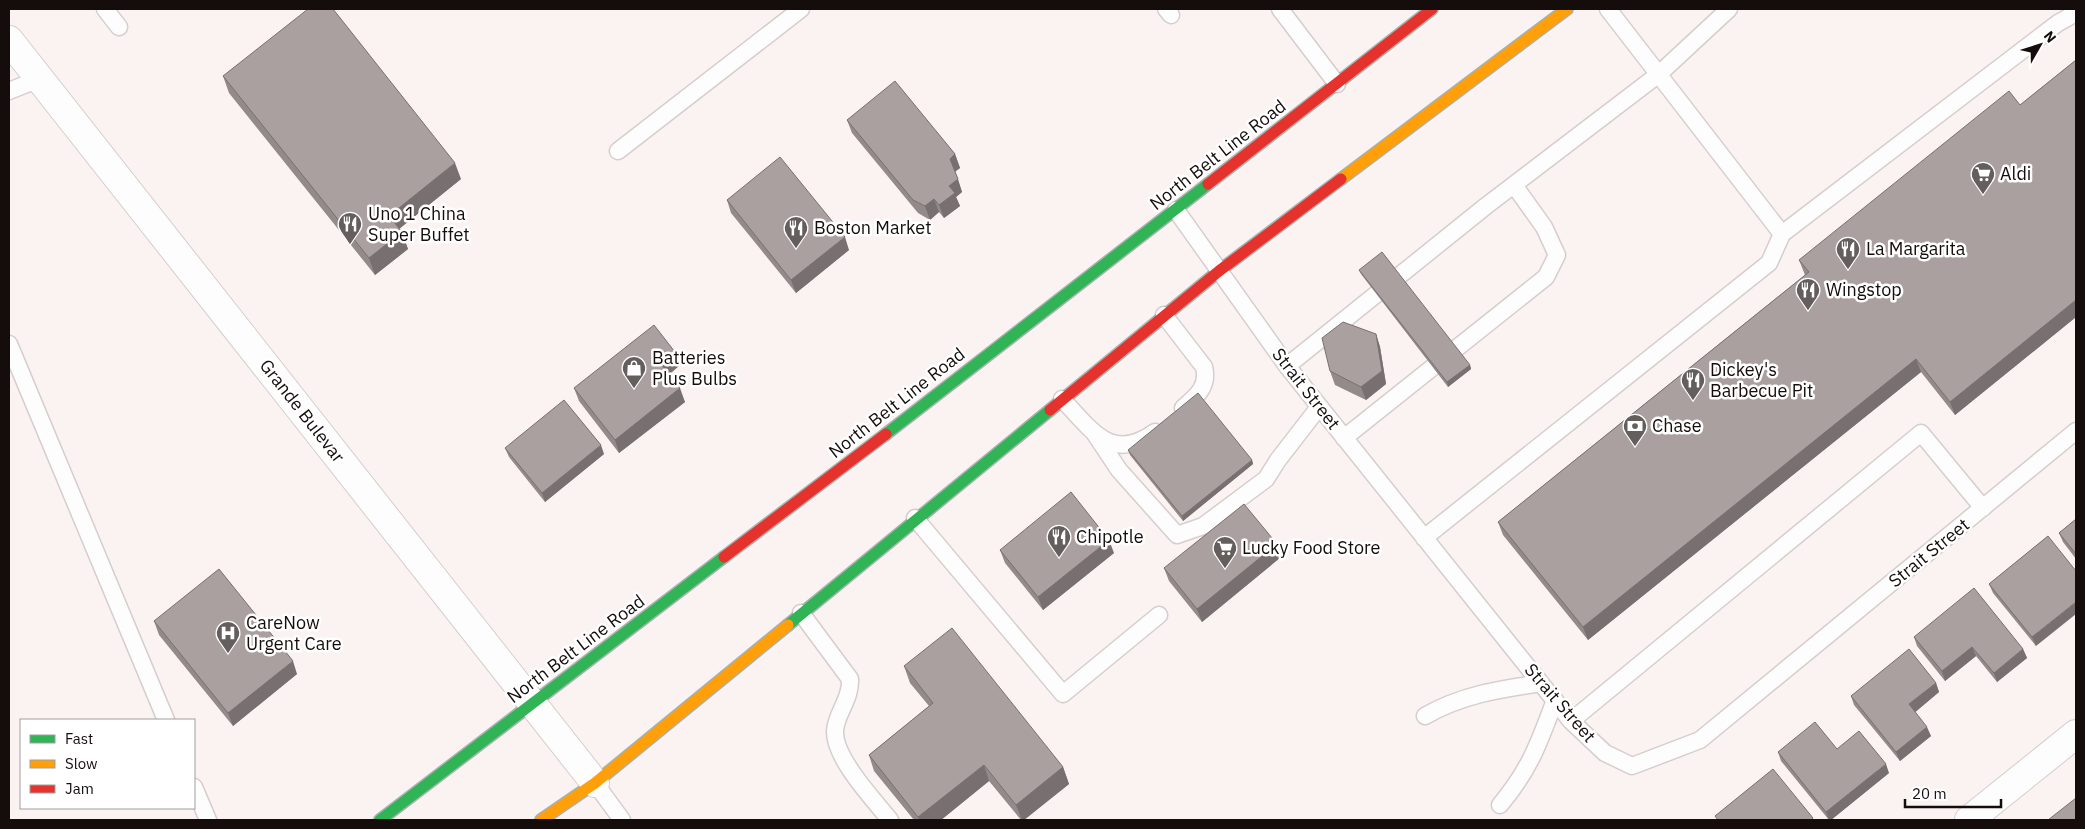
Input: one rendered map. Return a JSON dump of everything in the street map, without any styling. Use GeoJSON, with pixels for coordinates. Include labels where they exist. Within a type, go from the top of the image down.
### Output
{"type":"FeatureCollection","features":[{"type":"Feature","properties":{"kind":"main road","name":"North Belt Line Road"},"geometry":{"type":"LineString","coordinates":[[380,820],[1176,210],[1432,9]]}},
{"type":"Feature","properties":{"kind":"main road"},"geometry":{"type":"LineString","coordinates":[[541,820],[595,783],[915,518],[1219,271],[1567,9]]}},
{"type":"Feature","properties":{"kind":"street","name":"Grande Bulevar"},"geometry":{"type":"LineString","coordinates":[[9,40],[595,783]]}},
{"type":"Feature","properties":{"kind":"street"},"geometry":{"type":"LineString","coordinates":[[1969,820],[2076,734]]}},
{"type":"Feature","properties":{"kind":"lane"},"geometry":{"type":"LineString","coordinates":[[105,9],[119,27]]}},
{"type":"Feature","properties":{"kind":"lane"},"geometry":{"type":"LineString","coordinates":[[618,151],[801,9]]}},
{"type":"Feature","properties":{"kind":"lane"},"geometry":{"type":"LineString","coordinates":[[1280,9],[1337,84]]}},
{"type":"Feature","properties":{"kind":"lane"},"geometry":{"type":"LineString","coordinates":[[1608,9],[1782,234]]}},
{"type":"Feature","properties":{"kind":"lane"},"geometry":{"type":"LineString","coordinates":[[1287,366],[1486,206],[1659,74],[1730,9]]}},
{"type":"Feature","properties":{"kind":"lane"},"geometry":{"type":"LineString","coordinates":[[1424,538],[1769,263],[1782,234],[2058,23],[2076,13]]}},
{"type":"Feature","properties":{"kind":"lane"},"geometry":{"type":"LineString","coordinates":[[9,91],[39,79]]}},
{"type":"Feature","properties":{"kind":"lane"},"geometry":{"type":"LineString","coordinates":[[1344,438],[1546,278],[1557,255],[1544,226],[1514,185]]}},
{"type":"Feature","properties":{"kind":"lane","name":"Strait Street"},"geometry":{"type":"LineString","coordinates":[[1176,210],[1287,366],[1571,721],[1605,753],[1632,766],[1700,740],[2076,431]]}},
{"type":"Feature","properties":{"kind":"lane"},"geometry":{"type":"LineString","coordinates":[[1092,431],[1114,445],[1130,445],[1143,440],[1197,395],[1204,386],[1207,376],[1204,367],[1164,315]]}},
{"type":"Feature","properties":{"kind":"lane"},"geometry":{"type":"LineString","coordinates":[[9,344],[166,719]]}},
{"type":"Feature","properties":{"kind":"lane"},"geometry":{"type":"LineString","coordinates":[[1062,399],[1092,431],[1119,470],[1177,535],[1203,526],[1266,479],[1278,460],[1319,407]]}},
{"type":"Feature","properties":{"kind":"lane"},"geometry":{"type":"LineString","coordinates":[[1571,721],[1921,433],[1983,508]]}},
{"type":"Feature","properties":{"kind":"lane"},"geometry":{"type":"LineString","coordinates":[[915,518],[1062,694],[1160,615]]}},
{"type":"Feature","properties":{"kind":"lane"},"geometry":{"type":"LineString","coordinates":[[801,613],[850,679],[848,698],[835,730],[837,739],[847,763],[890,820]]}},
{"type":"Feature","properties":{"kind":"lane"},"geometry":{"type":"LineString","coordinates":[[1425,716],[1446,704],[1483,692],[1540,683]]}},
{"type":"Feature","properties":{"kind":"lane"},"geometry":{"type":"LineString","coordinates":[[1500,805],[1518,783],[1532,760],[1555,700]]}},
{"type":"Feature","properties":{"kind":"lane"},"geometry":{"type":"LineString","coordinates":[[595,783],[622,820]]}},
{"type":"Feature","properties":{"kind":"lane"},"geometry":{"type":"LineString","coordinates":[[195,788],[208,820]]}},
{"type":"Feature","properties":{"kind":"building"},"geometry":{"type":"Polygon","coordinates":[[[308,9],[333,9],[455,163],[389,216],[402,232],[369,258],[223,76],[308,9]]]}},
{"type":"Feature","properties":{"kind":"building"},"geometry":{"type":"Polygon","coordinates":[[[2076,60],[2076,300],[1950,402],[1916,359],[1583,627],[1498,522],[1809,272],[1799,260],[2009,91],[2020,105],[2076,60]]]}},
{"type":"Feature","properties":{"kind":"building"},"geometry":{"type":"Polygon","coordinates":[[[895,81],[955,154],[950,159],[958,179],[949,186],[955,193],[939,205],[934,199],[925,206],[913,200],[847,120],[895,81]]]}},
{"type":"Feature","properties":{"kind":"building"},"geometry":{"type":"Polygon","coordinates":[[[780,157],[845,237],[791,280],[727,200],[780,157]]]}},
{"type":"Feature","properties":{"kind":"building"},"geometry":{"type":"Polygon","coordinates":[[[1382,252],[1470,365],[1447,382],[1359,270],[1382,252]]]}},
{"type":"Feature","properties":{"kind":"building"},"geometry":{"type":"Polygon","coordinates":[[[1343,322],[1376,334],[1382,371],[1361,387],[1330,371],[1322,338],[1343,322]]]}},
{"type":"Feature","properties":{"kind":"building","name":"Batteries Plus Bulbs"},"geometry":{"type":"Polygon","coordinates":[[[654,325],[675,352],[661,364],[680,388],[615,440],[574,388],[654,325]]]}},
{"type":"Feature","properties":{"kind":"building"},"geometry":{"type":"Polygon","coordinates":[[[1198,393],[1252,460],[1182,516],[1128,450],[1198,393]]]}},
{"type":"Feature","properties":{"kind":"building"},"geometry":{"type":"Polygon","coordinates":[[[564,400],[601,445],[542,493],[505,448],[564,400]]]}},
{"type":"Feature","properties":{"kind":"building","name":"Chipotle"},"geometry":{"type":"Polygon","coordinates":[[[1071,492],[1109,540],[1038,597],[1000,550],[1071,492]]]}},
{"type":"Feature","properties":{"kind":"building","name":"Lucky Food Store"},"geometry":{"type":"Polygon","coordinates":[[[1244,504],[1277,544],[1197,609],[1164,568],[1244,504]]]}},
{"type":"Feature","properties":{"kind":"building"},"geometry":{"type":"Polygon","coordinates":[[[2076,519],[2076,554],[2059,533],[2076,519]]]}},
{"type":"Feature","properties":{"kind":"building"},"geometry":{"type":"Polygon","coordinates":[[[2048,536],[2076,571],[2076,602],[2032,637],[1989,584],[2048,536]]]}},
{"type":"Feature","properties":{"kind":"building","name":"CareNow Urgent Care"},"geometry":{"type":"Polygon","coordinates":[[[219,569],[293,661],[228,713],[154,621],[219,569]]]}},
{"type":"Feature","properties":{"kind":"building"},"geometry":{"type":"Polygon","coordinates":[[[1974,588],[2023,649],[1994,673],[1972,647],[1942,671],[1914,637],[1974,588]]]}},
{"type":"Feature","properties":{"kind":"building"},"geometry":{"type":"Polygon","coordinates":[[[952,628],[1063,767],[1016,805],[984,765],[918,817],[869,755],[933,703],[904,666],[952,628]]]}},
{"type":"Feature","properties":{"kind":"building"},"geometry":{"type":"Polygon","coordinates":[[[1909,649],[1936,683],[1909,704],[1927,727],[1896,752],[1851,696],[1909,649]]]}},
{"type":"Feature","properties":{"kind":"building"},"geometry":{"type":"Polygon","coordinates":[[[1815,722],[1837,749],[1859,731],[1886,764],[1826,812],[1778,752],[1815,722]]]}},
{"type":"Feature","properties":{"kind":"building"},"geometry":{"type":"Polygon","coordinates":[[[1773,769],[1813,818],[1811,820],[1718,820],[1715,816],[1773,769]]]}},
{"type":"Feature","properties":{"kind":"building"},"geometry":{"type":"Polygon","coordinates":[[[2076,798],[2076,820],[2048,820],[2076,798]]]}},
{"type":"Feature","properties":{"kind":"traffic: fast"},"geometry":{"type":"LineString","coordinates":[[886,434],[1208,184]]}},
{"type":"Feature","properties":{"kind":"traffic: fast"},"geometry":{"type":"LineString","coordinates":[[788,625],[1050,410]]}},
{"type":"Feature","properties":{"kind":"traffic: fast"},"geometry":{"type":"LineString","coordinates":[[380,820],[724,557]]}},
{"type":"Feature","properties":{"kind":"traffic: slow"},"geometry":{"type":"LineString","coordinates":[[1341,179],[1567,9]]}},
{"type":"Feature","properties":{"kind":"traffic: slow"},"geometry":{"type":"LineString","coordinates":[[541,820],[595,783],[788,625]]}},
{"type":"Feature","properties":{"kind":"traffic: jam"},"geometry":{"type":"LineString","coordinates":[[1208,184],[1432,9]]}},
{"type":"Feature","properties":{"kind":"traffic: jam"},"geometry":{"type":"LineString","coordinates":[[1050,410],[1219,271],[1341,179]]}},
{"type":"Feature","properties":{"kind":"traffic: jam"},"geometry":{"type":"LineString","coordinates":[[724,557],[886,434]]}},
{"type":"Feature","properties":{"kind":"place","name":"Aldi"},"geometry":{"type":"Point","coordinates":[1983,195]}},
{"type":"Feature","properties":{"kind":"place","name":"Uno 1 China Super Buffet"},"geometry":{"type":"Point","coordinates":[350,245]}},
{"type":"Feature","properties":{"kind":"place","name":"Boston Market"},"geometry":{"type":"Point","coordinates":[796,249]}},
{"type":"Feature","properties":{"kind":"place","name":"La Margarita"},"geometry":{"type":"Point","coordinates":[1848,270]}},
{"type":"Feature","properties":{"kind":"place","name":"Wingstop"},"geometry":{"type":"Point","coordinates":[1808,311]}},
{"type":"Feature","properties":{"kind":"place","name":"Batteries Plus Bulbs"},"geometry":{"type":"Point","coordinates":[634,389]}},
{"type":"Feature","properties":{"kind":"place","name":"Dickey's Barbecue Pit"},"geometry":{"type":"Point","coordinates":[1693,401]}},
{"type":"Feature","properties":{"kind":"place","name":"Chase"},"geometry":{"type":"Point","coordinates":[1635,447]}},
{"type":"Feature","properties":{"kind":"place","name":"Chipotle"},"geometry":{"type":"Point","coordinates":[1059,558]}},
{"type":"Feature","properties":{"kind":"place","name":"Lucky Food Store"},"geometry":{"type":"Point","coordinates":[1225,569]}},
{"type":"Feature","properties":{"kind":"place","name":"CareNow Urgent Care"},"geometry":{"type":"Point","coordinates":[228,654]}}]}
